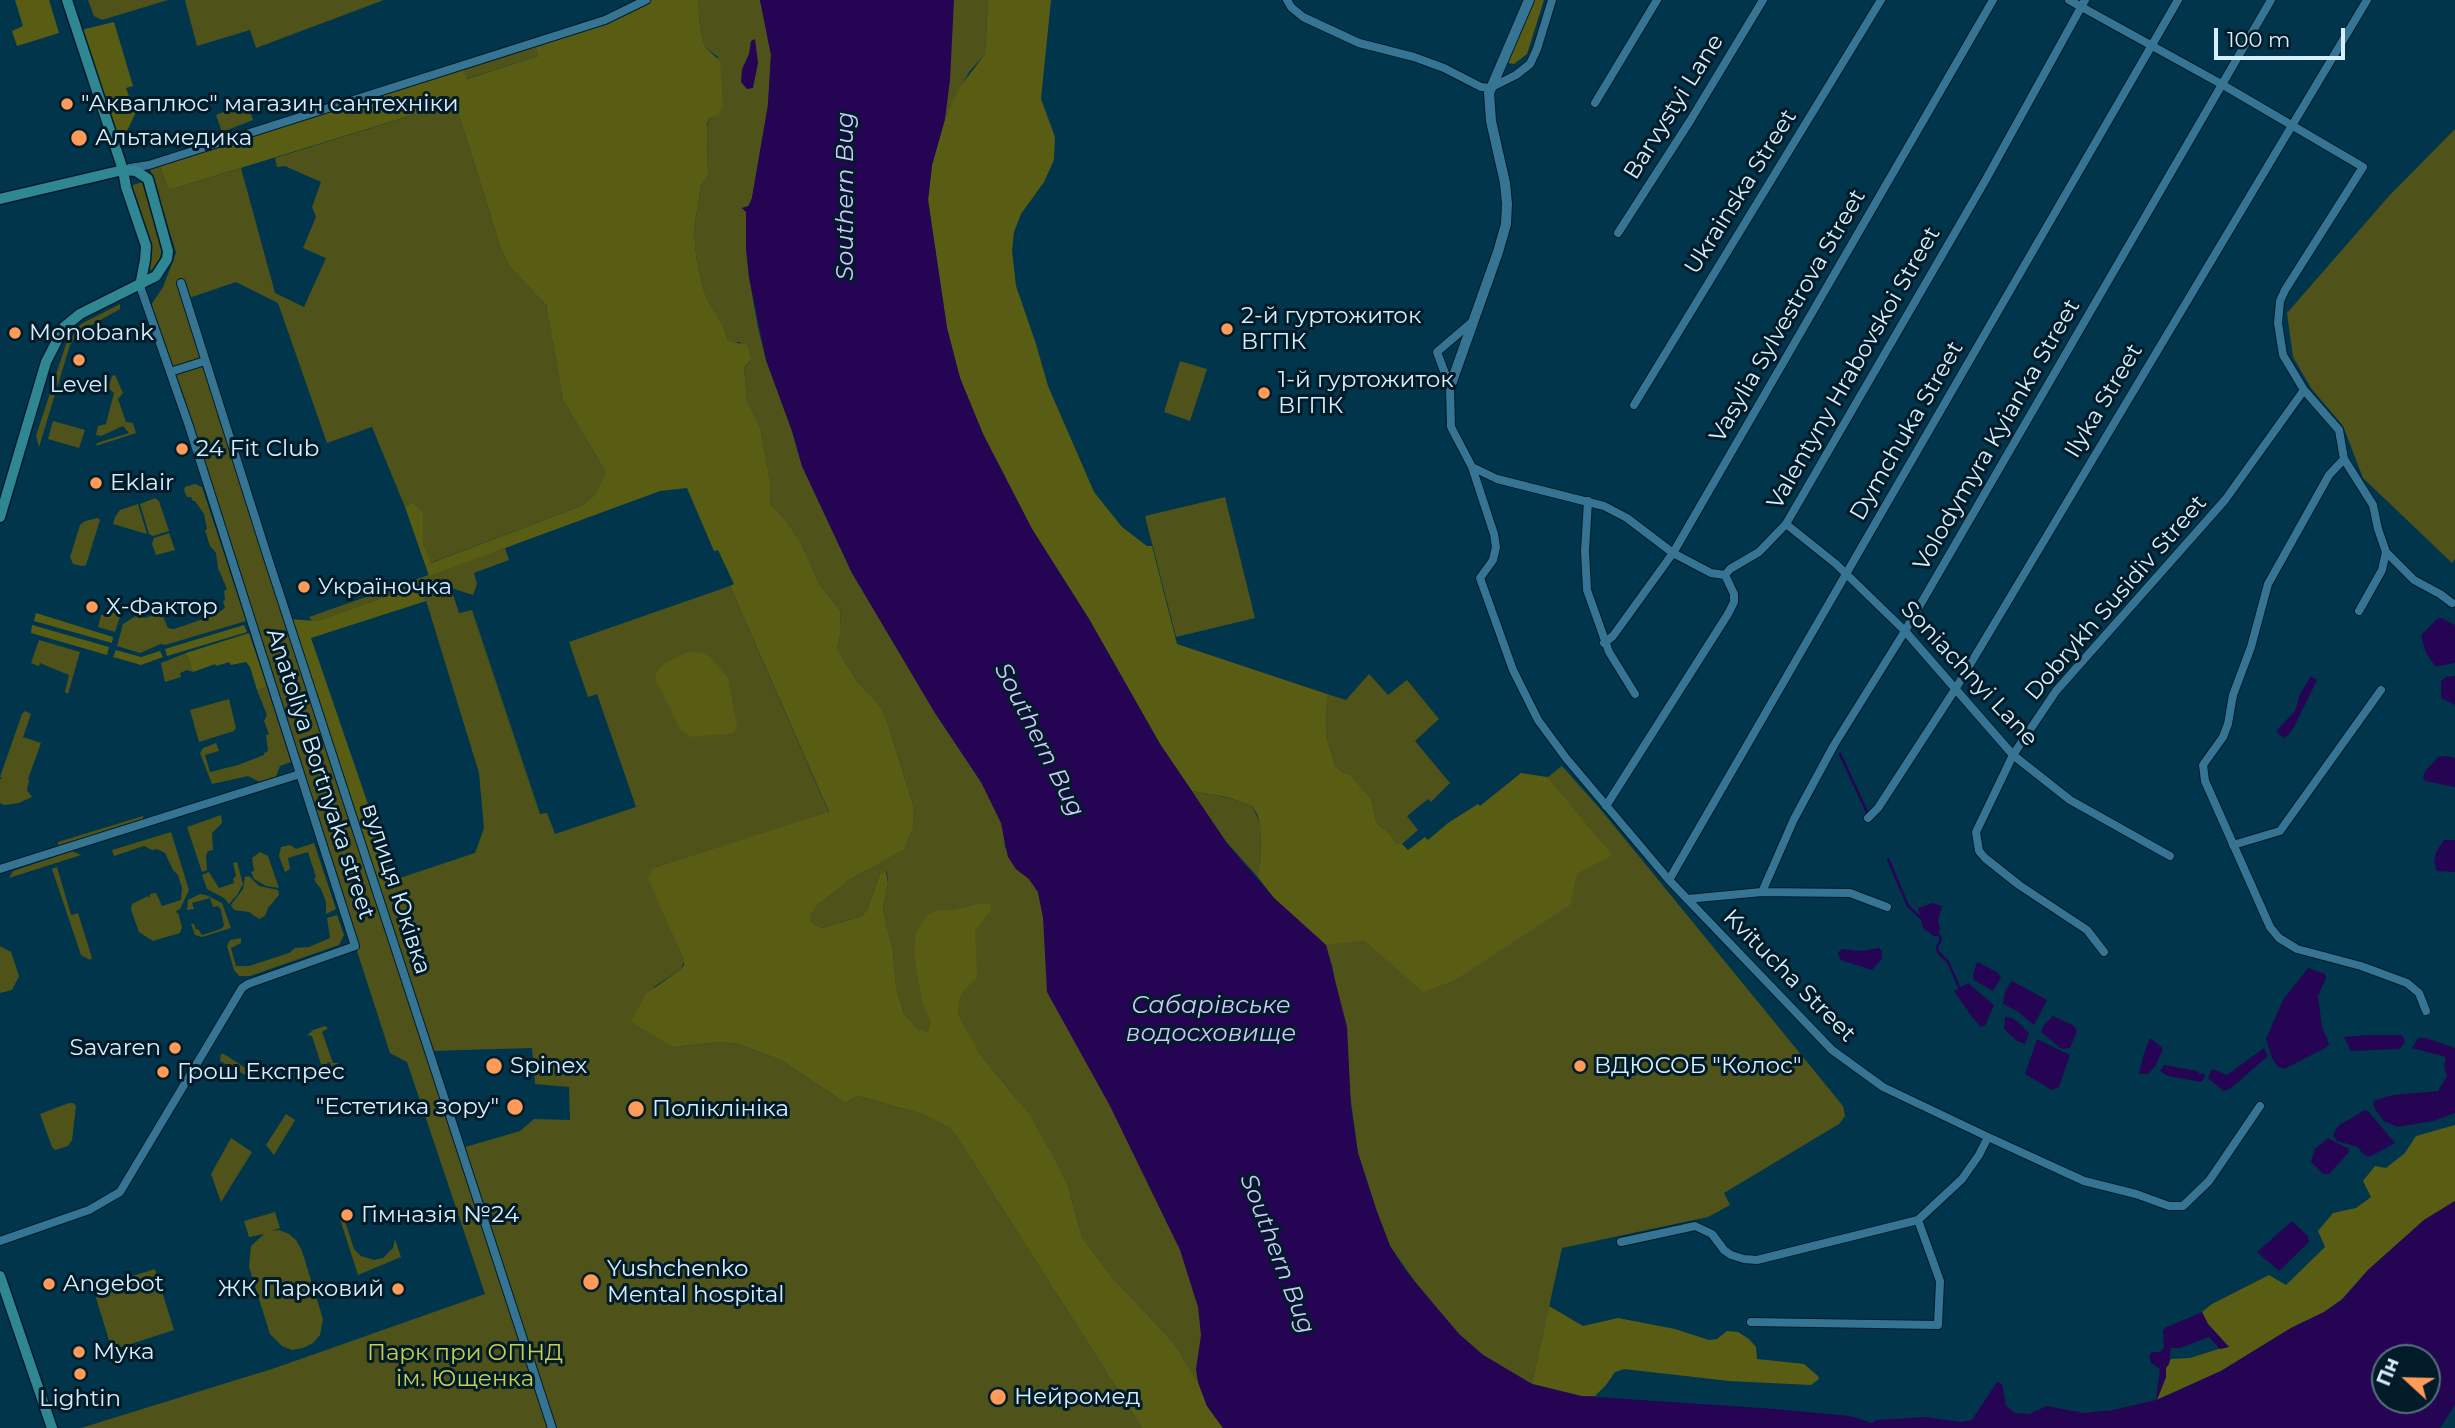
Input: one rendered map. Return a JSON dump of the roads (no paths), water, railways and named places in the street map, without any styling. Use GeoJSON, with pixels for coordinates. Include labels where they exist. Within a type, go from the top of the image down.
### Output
{"type":"FeatureCollection","features":[{"type":"Feature","properties":{"kind":"main road"},"geometry":{"type":"LineString","coordinates":[[67,0],[146,246],[140,286]]}},
{"type":"Feature","properties":{"kind":"main road"},"geometry":{"type":"LineString","coordinates":[[0,200],[123,170],[136,171],[148,179],[167,243],[167,259],[156,276],[80,314],[64,327],[58,336],[47,362],[0,517]]}},
{"type":"Feature","properties":{"kind":"main road"},"geometry":{"type":"LineString","coordinates":[[0,1276],[52,1428]]}},
{"type":"Feature","properties":{"kind":"street"},"geometry":{"type":"LineString","coordinates":[[123,170],[149,165],[593,23],[646,0]]}},
{"type":"Feature","properties":{"kind":"street"},"geometry":{"type":"LineString","coordinates":[[1287,0],[1303,17],[1359,43],[1414,57],[1444,68],[1481,87],[1490,88],[1516,75],[1530,64],[1552,0]]}},
{"type":"Feature","properties":{"kind":"street"},"geometry":{"type":"LineString","coordinates":[[1450,387],[1498,252],[1507,214],[1505,183],[1490,112],[1490,88],[1529,0]]}},
{"type":"Feature","properties":{"kind":"street"},"geometry":{"type":"LineString","coordinates":[[1595,103],[1657,0]]}},
{"type":"Feature","properties":{"kind":"street","name":"Barvystyi Lane"},"geometry":{"type":"LineString","coordinates":[[1618,233],[1763,0]]}},
{"type":"Feature","properties":{"kind":"street","name":"Ukrainska Street"},"geometry":{"type":"LineString","coordinates":[[1633,405],[1881,0]]}},
{"type":"Feature","properties":{"kind":"street","name":"Vasylia Sylvestrova Street"},"geometry":{"type":"LineString","coordinates":[[1604,643],[1613,636],[1673,553],[1993,0]]}},
{"type":"Feature","properties":{"kind":"street"},"geometry":{"type":"LineString","coordinates":[[2068,0],[2084,3],[2363,167],[2280,301],[2278,324],[2283,355],[2304,390],[2339,430],[2344,458],[2373,505],[2386,552],[2414,580],[2452,603]]}},
{"type":"Feature","properties":{"kind":"street","name":"Dymchuka Street"},"geometry":{"type":"LineString","coordinates":[[1669,880],[2154,46],[2178,0]]}},
{"type":"Feature","properties":{"kind":"street","name":"Volodymyra Kyianka Street"},"geometry":{"type":"LineString","coordinates":[[1762,892],[1794,819],[1834,745],[1905,631],[2272,0]]}},
{"type":"Feature","properties":{"kind":"street","name":"Ilyka Street"},"geometry":{"type":"LineString","coordinates":[[1868,818],[1878,808],[1956,688],[2367,0]]}},
{"type":"Feature","properties":{"kind":"street","name":"Valentyny Hrabovskoi Street"},"geometry":{"type":"LineString","coordinates":[[1725,575],[1730,569],[1759,552],[1786,524],[1985,181],[2084,3]]}},
{"type":"Feature","properties":{"kind":"street","name":"вулиця Юківка"},"geometry":{"type":"LineString","coordinates":[[181,283],[552,1428]]}},
{"type":"Feature","properties":{"kind":"street","name":"Anatoliya Bortnyaka street"},"geometry":{"type":"LineString","coordinates":[[0,1241],[89,1210],[120,1192],[242,988],[355,946],[140,286]]}},
{"type":"Feature","properties":{"kind":"street"},"geometry":{"type":"LineString","coordinates":[[1473,321],[1437,352],[1450,387],[1451,427],[1472,467],[1497,479],[1604,506],[1627,518],[1673,553],[1711,573],[1725,575],[1734,594],[1734,603],[1728,614],[1606,806]]}},
{"type":"Feature","properties":{"kind":"street"},"geometry":{"type":"LineString","coordinates":[[170,372],[205,361]]}},
{"type":"Feature","properties":{"kind":"street","name":"Dobrykh Susidiv Street"},"geometry":{"type":"LineString","coordinates":[[2104,952],[2087,930],[2019,885],[1986,858],[1979,851],[1976,832],[2013,755],[2056,691],[2225,500],[2304,390]]}},
{"type":"Feature","properties":{"kind":"street"},"geometry":{"type":"LineString","coordinates":[[2344,458],[2329,475],[2268,584],[2251,647],[2233,695],[2228,724],[2223,737],[2203,765],[2205,781],[2270,927],[2279,938],[2297,949],[2361,966],[2407,983],[2419,993],[2426,1011]]}},
{"type":"Feature","properties":{"kind":"street","name":"Kvitucha Street"},"geometry":{"type":"LineString","coordinates":[[1472,467],[1496,547],[1493,560],[1480,578],[1524,695],[1538,720],[1669,880],[1832,1050],[1883,1087],[2084,1181],[2176,1207],[2188,1202],[2209,1181],[2260,1106]]}},
{"type":"Feature","properties":{"kind":"street"},"geometry":{"type":"LineString","coordinates":[[1588,501],[1585,551],[1587,590],[1604,643],[1634,694]]}},
{"type":"Feature","properties":{"kind":"street","name":"Soniachnyi Lane"},"geometry":{"type":"LineString","coordinates":[[1786,524],[1846,574],[1905,631],[2013,755],[2070,800],[2170,856]]}},
{"type":"Feature","properties":{"kind":"street"},"geometry":{"type":"LineString","coordinates":[[2360,611],[2382,570],[2386,552]]}},
{"type":"Feature","properties":{"kind":"street"},"geometry":{"type":"LineString","coordinates":[[2233,845],[2280,831],[2381,690]]}},
{"type":"Feature","properties":{"kind":"street"},"geometry":{"type":"LineString","coordinates":[[0,869],[300,774]]}},
{"type":"Feature","properties":{"kind":"street"},"geometry":{"type":"LineString","coordinates":[[1687,899],[1762,892],[1850,892],[1887,907]]}},
{"type":"Feature","properties":{"kind":"street"},"geometry":{"type":"LineString","coordinates":[[1621,1242],[1695,1226],[1712,1234],[1731,1255],[1757,1260],[1919,1220],[1962,1179],[1988,1137]]}},
{"type":"Feature","properties":{"kind":"street"},"geometry":{"type":"LineString","coordinates":[[1752,1322],[1938,1325],[1940,1280],[1919,1220]]}},
{"type":"Feature","properties":{"kind":"water","name":"Сабарівське водосховище"},"geometry":{"type":"Polygon","coordinates":[[[760,0],[954,0],[945,119],[932,165],[928,200],[947,328],[960,378],[983,434],[1032,529],[1089,619],[1160,744],[1229,846],[1274,898],[1326,945],[1347,1027],[1351,1107],[1358,1153],[1390,1246],[1406,1271],[1459,1334],[1483,1355],[1532,1384],[1581,1396],[1775,1409],[1850,1416],[1872,1423],[1876,1420],[1925,1417],[1961,1422],[1972,1420],[1997,1382],[2002,1384],[2006,1406],[2015,1413],[2029,1414],[2047,1406],[2083,1413],[2113,1410],[2156,1400],[2160,1369],[2151,1363],[2149,1355],[2164,1348],[2165,1328],[2202,1312],[2208,1324],[2229,1347],[2220,1349],[2209,1337],[2180,1348],[2171,1348],[2166,1377],[2157,1400],[2221,1371],[2342,1300],[2368,1270],[2424,1220],[2455,1201],[2455,1405],[2440,1428],[1223,1428],[1207,1406],[1198,1382],[1196,1369],[1201,1335],[1198,1307],[1180,1250],[1110,1106],[1047,992],[1043,917],[1038,892],[1008,857],[1001,823],[981,782],[935,713],[852,573],[802,466],[766,360],[749,277],[746,212],[742,208],[749,206],[752,198],[768,105],[771,55],[760,0]]]}},
{"type":"Feature","properties":{"kind":"water"},"geometry":{"type":"Polygon","coordinates":[[[755,39],[758,63],[753,88],[747,89],[741,82],[742,69],[751,41],[755,39]]]}},
{"type":"Feature","properties":{"kind":"water"},"geometry":{"type":"Polygon","coordinates":[[[2441,618],[2455,625],[2455,663],[2435,666],[2426,653],[2421,635],[2441,618]]]}},
{"type":"Feature","properties":{"kind":"water"},"geometry":{"type":"Polygon","coordinates":[[[2311,676],[2317,680],[2293,729],[2285,738],[2278,734],[2277,730],[2295,711],[2300,694],[2311,676]]]}},
{"type":"Feature","properties":{"kind":"water"},"geometry":{"type":"Polygon","coordinates":[[[2455,676],[2455,705],[2441,698],[2441,681],[2455,676]]]}},
{"type":"Feature","properties":{"kind":"water"},"geometry":{"type":"Polygon","coordinates":[[[2438,757],[2455,758],[2455,787],[2425,781],[2423,776],[2426,770],[2438,757]]]}},
{"type":"Feature","properties":{"kind":"water"},"geometry":{"type":"Polygon","coordinates":[[[2444,840],[2455,840],[2455,872],[2437,871],[2434,862],[2436,852],[2444,840]]]}},
{"type":"Feature","properties":{"kind":"water"},"geometry":{"type":"Polygon","coordinates":[[[1933,903],[1942,906],[1937,936],[1923,928],[1918,908],[1933,903]]]}},
{"type":"Feature","properties":{"kind":"water"},"geometry":{"type":"Polygon","coordinates":[[[1879,948],[1882,951],[1882,959],[1872,970],[1841,960],[1838,952],[1843,949],[1860,951],[1879,948]]]}},
{"type":"Feature","properties":{"kind":"water"},"geometry":{"type":"Polygon","coordinates":[[[1977,962],[1997,972],[2001,977],[1993,991],[1974,980],[1977,962]]]}},
{"type":"Feature","properties":{"kind":"water"},"geometry":{"type":"Polygon","coordinates":[[[2308,968],[2325,974],[2326,978],[2318,996],[2322,1027],[2329,1044],[2284,1069],[2278,1067],[2272,1058],[2266,1039],[2283,1000],[2308,968]]]}},
{"type":"Feature","properties":{"kind":"water"},"geometry":{"type":"Polygon","coordinates":[[[2012,981],[2047,1000],[2034,1025],[2003,1004],[2005,991],[2012,981]]]}},
{"type":"Feature","properties":{"kind":"water"},"geometry":{"type":"Polygon","coordinates":[[[1968,983],[1994,1005],[1985,1026],[1981,1027],[1972,1017],[1954,991],[1968,983]]]}},
{"type":"Feature","properties":{"kind":"water"},"geometry":{"type":"Polygon","coordinates":[[[2053,1016],[2074,1026],[2077,1031],[2070,1048],[2062,1049],[2041,1032],[2053,1016]]]}},
{"type":"Feature","properties":{"kind":"water"},"geometry":{"type":"Polygon","coordinates":[[[2005,1017],[2017,1021],[2029,1033],[2025,1044],[2017,1041],[2004,1029],[2005,1017]]]}},
{"type":"Feature","properties":{"kind":"water"},"geometry":{"type":"Polygon","coordinates":[[[2402,1035],[2405,1042],[2400,1049],[2351,1051],[2344,1037],[2402,1035]]]}},
{"type":"Feature","properties":{"kind":"water"},"geometry":{"type":"Polygon","coordinates":[[[2150,1038],[2162,1047],[2162,1051],[2156,1065],[2148,1074],[2139,1074],[2144,1053],[2150,1038]]]}},
{"type":"Feature","properties":{"kind":"water"},"geometry":{"type":"Polygon","coordinates":[[[2418,1038],[2455,1048],[2455,1113],[2433,1121],[2397,1127],[2384,1121],[2375,1109],[2375,1100],[2393,1095],[2438,1091],[2447,1076],[2444,1067],[2446,1057],[2412,1048],[2418,1038]]]}},
{"type":"Feature","properties":{"kind":"water"},"geometry":{"type":"Polygon","coordinates":[[[2037,1039],[2070,1055],[2059,1087],[2052,1090],[2025,1074],[2037,1039]]]}},
{"type":"Feature","properties":{"kind":"water"},"geometry":{"type":"Polygon","coordinates":[[[2264,1048],[2268,1056],[2230,1089],[2223,1091],[2208,1078],[2212,1069],[2227,1075],[2264,1048]]]}},
{"type":"Feature","properties":{"kind":"water"},"geometry":{"type":"Polygon","coordinates":[[[2164,1065],[2204,1073],[2205,1077],[2201,1082],[2168,1076],[2160,1071],[2164,1065]]]}},
{"type":"Feature","properties":{"kind":"water"},"geometry":{"type":"Polygon","coordinates":[[[2365,1110],[2395,1143],[2369,1157],[2358,1147],[2337,1141],[2333,1135],[2338,1126],[2365,1110]]]}},
{"type":"Feature","properties":{"kind":"water"},"geometry":{"type":"Polygon","coordinates":[[[2328,1138],[2349,1149],[2349,1152],[2329,1174],[2323,1174],[2311,1162],[2315,1149],[2328,1138]]]}},
{"type":"Feature","properties":{"kind":"water"},"geometry":{"type":"Polygon","coordinates":[[[2292,1221],[2308,1236],[2309,1242],[2279,1271],[2257,1252],[2292,1221]]]}},
{"type":"Feature","properties":{"kind":"waterway"},"geometry":{"type":"LineString","coordinates":[[1840,754],[1868,814]]}},
{"type":"Feature","properties":{"kind":"waterway"},"geometry":{"type":"LineString","coordinates":[[1888,859],[1908,906],[1924,921]]}},
{"type":"Feature","properties":{"kind":"waterway"},"geometry":{"type":"LineString","coordinates":[[1938,934],[1941,939],[1938,952],[1948,962],[1959,987]]}},
{"type":"Feature","properties":{"kind":"place","name":"\"Акваплюс\" магазин сантехніки"},"geometry":{"type":"Point","coordinates":[67,104]}},
{"type":"Feature","properties":{"kind":"place","name":"Альтамедика"},"geometry":{"type":"Point","coordinates":[79,138]}},
{"type":"Feature","properties":{"kind":"place","name":"2-й гуртожиток ВГПК"},"geometry":{"type":"Point","coordinates":[1227,329]}},
{"type":"Feature","properties":{"kind":"place","name":"Monobank"},"geometry":{"type":"Point","coordinates":[15,333]}},
{"type":"Feature","properties":{"kind":"place","name":"Level"},"geometry":{"type":"Point","coordinates":[79,360]}},
{"type":"Feature","properties":{"kind":"place","name":"1-й гуртожиток ВГПК"},"geometry":{"type":"Point","coordinates":[1264,393]}},
{"type":"Feature","properties":{"kind":"place","name":"24 Fit Club"},"geometry":{"type":"Point","coordinates":[182,449]}},
{"type":"Feature","properties":{"kind":"place","name":"Eklair"},"geometry":{"type":"Point","coordinates":[96,483]}},
{"type":"Feature","properties":{"kind":"place","name":"Україночка"},"geometry":{"type":"Point","coordinates":[304,587]}},
{"type":"Feature","properties":{"kind":"place","name":"X-Фактор"},"geometry":{"type":"Point","coordinates":[92,607]}},
{"type":"Feature","properties":{"kind":"place","name":"Savaren"},"geometry":{"type":"Point","coordinates":[175,1048]}},
{"type":"Feature","properties":{"kind":"place","name":"Spinex"},"geometry":{"type":"Point","coordinates":[494,1066]}},
{"type":"Feature","properties":{"kind":"place","name":"ВДЮСОБ \"Колос\""},"geometry":{"type":"Point","coordinates":[1580,1066]}},
{"type":"Feature","properties":{"kind":"place","name":"Грош Експрес"},"geometry":{"type":"Point","coordinates":[163,1072]}},
{"type":"Feature","properties":{"kind":"place","name":"\"Естетика зору\""},"geometry":{"type":"Point","coordinates":[515,1107]}},
{"type":"Feature","properties":{"kind":"place","name":"Поліклініка"},"geometry":{"type":"Point","coordinates":[636,1109]}},
{"type":"Feature","properties":{"kind":"place","name":"Гімназія №24"},"geometry":{"type":"Point","coordinates":[347,1215]}},
{"type":"Feature","properties":{"kind":"place","name":"Yushchenko Mental hospital"},"geometry":{"type":"Point","coordinates":[591,1282]}},
{"type":"Feature","properties":{"kind":"place","name":"Angebot"},"geometry":{"type":"Point","coordinates":[49,1284]}},
{"type":"Feature","properties":{"kind":"place","name":"ЖК Парковий"},"geometry":{"type":"Point","coordinates":[398,1289]}},
{"type":"Feature","properties":{"kind":"place","name":"Мука"},"geometry":{"type":"Point","coordinates":[79,1352]}},
{"type":"Feature","properties":{"kind":"place","name":"Lightin"},"geometry":{"type":"Point","coordinates":[80,1374]}},
{"type":"Feature","properties":{"kind":"place","name":"Нейромед"},"geometry":{"type":"Point","coordinates":[998,1397]}},
{"type":"Feature","properties":{"kind":"water label","name":"Southern Bug"},"geometry":{"type":"Point","coordinates":[846,196]}},
{"type":"Feature","properties":{"kind":"water label","name":"Southern Bug"},"geometry":{"type":"Point","coordinates":[1039,740]}},
{"type":"Feature","properties":{"kind":"water label","name":"Southern Bug"},"geometry":{"type":"Point","coordinates":[1277,1254]}},
{"type":"Feature","properties":{"kind":"park label","name":"Парк при ОПНД ім. Ющенка"},"geometry":{"type":"Point","coordinates":[465,1366]}}]}
